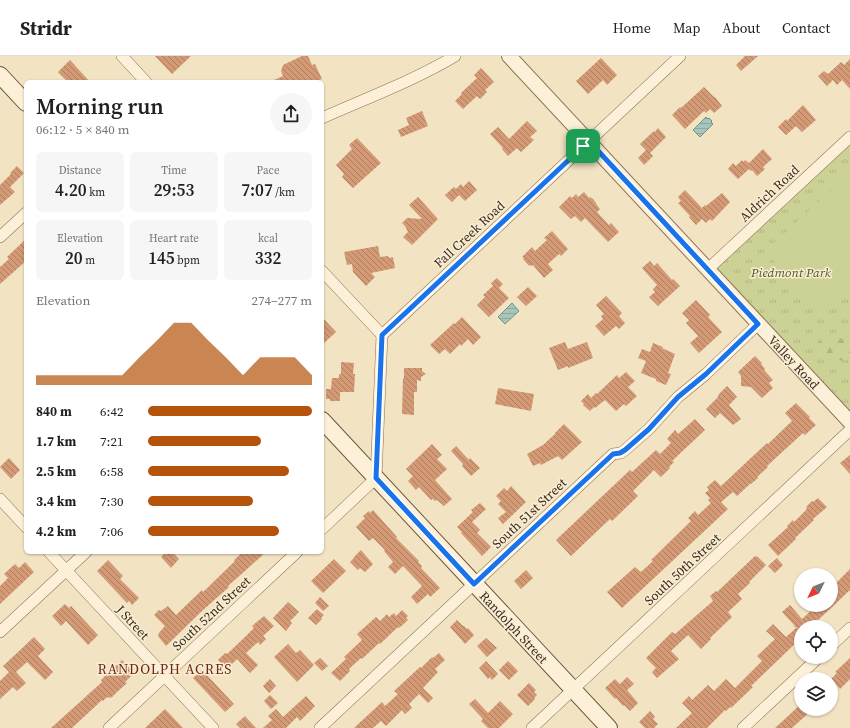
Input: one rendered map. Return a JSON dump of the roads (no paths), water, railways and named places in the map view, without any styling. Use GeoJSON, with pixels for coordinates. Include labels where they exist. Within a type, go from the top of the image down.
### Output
{"type":"FeatureCollection","features":[{"type":"Feature","properties":{"kind":"main road"},"geometry":{"type":"LineString","coordinates":[[0,75],[24,101]]}},
{"type":"Feature","properties":{"kind":"main road","name":"Randolph Street"},"geometry":{"type":"LineString","coordinates":[[324,422],[609,728]]}},
{"type":"Feature","properties":{"kind":"street"},"geometry":{"type":"LineString","coordinates":[[122,56],[144,80]]}},
{"type":"Feature","properties":{"kind":"street"},"geometry":{"type":"LineString","coordinates":[[324,117],[405,82],[455,56]]}},
{"type":"Feature","properties":{"kind":"street","name":"Valley Road"},"geometry":{"type":"LineString","coordinates":[[510,56],[850,422]]}},
{"type":"Feature","properties":{"kind":"street","name":"Fall Creek Road"},"geometry":{"type":"LineString","coordinates":[[382,335],[680,56]]}},
{"type":"Feature","properties":{"kind":"street","name":"Aldrich Road"},"geometry":{"type":"LineString","coordinates":[[708,269],[850,136]]}},
{"type":"Feature","properties":{"kind":"street"},"geometry":{"type":"LineString","coordinates":[[0,237],[24,215]]}},
{"type":"Feature","properties":{"kind":"street"},"geometry":{"type":"LineString","coordinates":[[324,273],[382,335],[376,478],[324,527]]}},
{"type":"Feature","properties":{"kind":"street","name":"South 51st Street"},"geometry":{"type":"LineString","coordinates":[[320,728],[613,454],[620,453],[625,450],[649,429],[678,397],[706,374],[758,324]]}},
{"type":"Feature","properties":{"kind":"street","name":"South 50th Street"},"geometry":{"type":"LineString","coordinates":[[532,728],[850,430]]}},
{"type":"Feature","properties":{"kind":"street"},"geometry":{"type":"LineString","coordinates":[[0,499],[24,525]]}},
{"type":"Feature","properties":{"kind":"street","name":"J Street"},"geometry":{"type":"LineString","coordinates":[[51,554],[213,728]]}},
{"type":"Feature","properties":{"kind":"street"},"geometry":{"type":"LineString","coordinates":[[0,632],[84,554]]}},
{"type":"Feature","properties":{"kind":"street","name":"South 52nd Street"},"geometry":{"type":"LineString","coordinates":[[109,728],[295,554]]}},
{"type":"Feature","properties":{"kind":"street"},"geometry":{"type":"LineString","coordinates":[[838,639],[850,628]]}},
{"type":"Feature","properties":{"kind":"street"},"geometry":{"type":"LineString","coordinates":[[743,728],[812,664]]}},
{"type":"Feature","properties":{"kind":"water"},"geometry":{"type":"Polygon","coordinates":[[[706,117],[712,121],[711,122],[713,124],[700,137],[693,130],[706,117]]]}},
{"type":"Feature","properties":{"kind":"water"},"geometry":{"type":"Polygon","coordinates":[[[512,303],[519,311],[505,324],[498,317],[512,303]]]}},
{"type":"Feature","properties":{"kind":"district","name":"RANDOLPH ACRES"},"geometry":{"type":"Point","coordinates":[165,669]}},
{"type":"Feature","properties":{"kind":"park label","name":"Piedmont Park"},"geometry":{"type":"Point","coordinates":[791,272]}}]}
